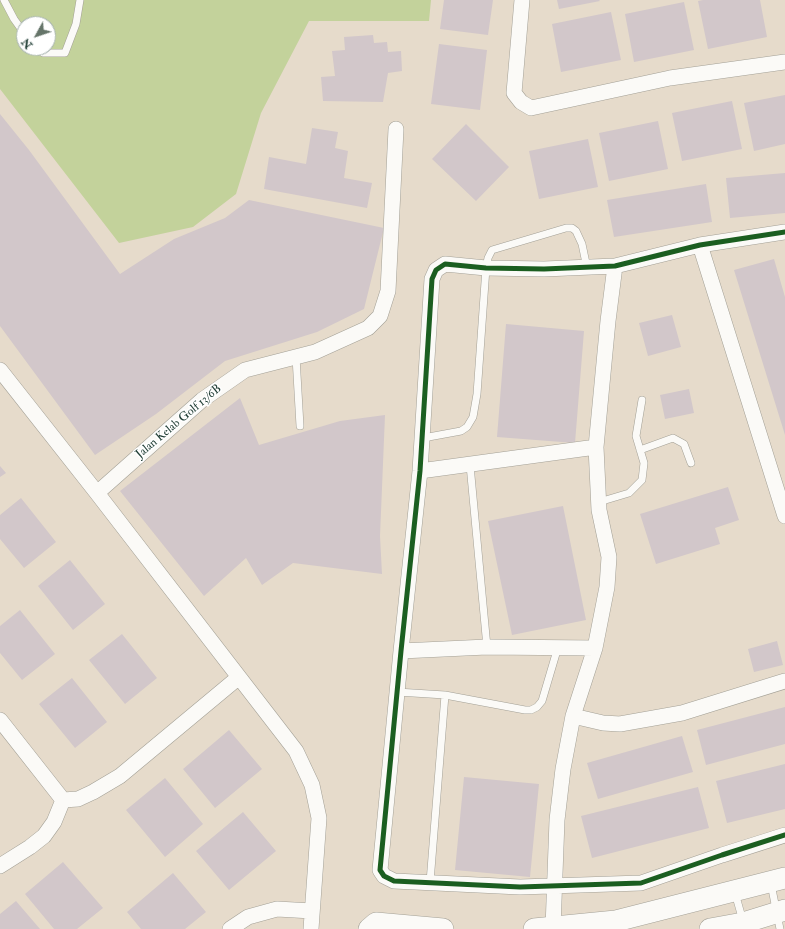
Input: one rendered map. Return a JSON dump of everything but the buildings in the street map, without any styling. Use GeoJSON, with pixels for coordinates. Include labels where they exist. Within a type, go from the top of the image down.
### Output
{"type":"FeatureCollection","features":[{"type":"Feature","properties":{"kind":"street"},"geometry":{"type":"LineString","coordinates":[[522,0],[514,93],[521,102],[531,108],[670,78],[785,62]]}},
{"type":"Feature","properties":{"kind":"street","name":"Jalan Kelab Golf 13/6B"},"geometry":{"type":"LineString","coordinates":[[97,493],[202,400],[245,370],[315,352],[368,328],[380,316],[388,291],[396,129]]}},
{"type":"Feature","properties":{"kind":"street"},"geometry":{"type":"LineString","coordinates":[[785,232],[700,245],[615,266],[544,269],[486,268],[444,264],[436,270],[432,279],[423,438],[400,651],[380,870],[384,876],[394,881],[520,887],[641,883],[785,835]]}},
{"type":"Feature","properties":{"kind":"street"},"geometry":{"type":"LineString","coordinates":[[700,245],[785,516]]}},
{"type":"Feature","properties":{"kind":"street"},"geometry":{"type":"LineString","coordinates":[[615,266],[608,321],[596,447],[599,510],[608,557],[607,587],[595,648],[573,716],[563,769],[557,820],[555,886],[543,929],[616,921],[778,880]]}},
{"type":"Feature","properties":{"kind":"street"},"geometry":{"type":"LineString","coordinates":[[0,370],[296,751],[312,785],[319,818],[310,929]]}},
{"type":"Feature","properties":{"kind":"street"},"geometry":{"type":"LineString","coordinates":[[420,471],[596,447]]}},
{"type":"Feature","properties":{"kind":"street"},"geometry":{"type":"LineString","coordinates":[[400,651],[487,647],[595,648]]}},
{"type":"Feature","properties":{"kind":"street"},"geometry":{"type":"LineString","coordinates":[[63,800],[78,798],[93,792],[120,776],[239,677]]}},
{"type":"Feature","properties":{"kind":"street"},"geometry":{"type":"LineString","coordinates":[[573,716],[603,723],[620,724],[682,713],[785,681]]}},
{"type":"Feature","properties":{"kind":"street"},"geometry":{"type":"LineString","coordinates":[[0,720],[63,800]]}},
{"type":"Feature","properties":{"kind":"street"},"geometry":{"type":"LineString","coordinates":[[0,866],[30,847],[44,836],[54,822],[63,800]]}},
{"type":"Feature","properties":{"kind":"street"},"geometry":{"type":"LineString","coordinates":[[230,929],[248,917],[277,909],[312,911]]}},
{"type":"Feature","properties":{"kind":"street"},"geometry":{"type":"LineString","coordinates":[[710,929],[744,926],[780,917]]}},
{"type":"Feature","properties":{"kind":"street"},"geometry":{"type":"LineString","coordinates":[[369,929],[376,923],[443,929]]}},
{"type":"Feature","properties":{"kind":"lane"},"geometry":{"type":"LineString","coordinates":[[4,0],[16,22]]}},
{"type":"Feature","properties":{"kind":"lane"},"geometry":{"type":"LineString","coordinates":[[56,53],[64,53],[76,24],[80,0]]}},
{"type":"Feature","properties":{"kind":"lane"},"geometry":{"type":"LineString","coordinates":[[423,438],[461,431],[467,426],[473,417],[477,394],[486,268],[488,258],[492,250],[566,228],[572,228],[576,231],[582,244],[586,268]]}},
{"type":"Feature","properties":{"kind":"lane"},"geometry":{"type":"LineString","coordinates":[[296,357],[300,426]]}},
{"type":"Feature","properties":{"kind":"lane"},"geometry":{"type":"LineString","coordinates":[[599,502],[629,493],[642,480],[644,463],[636,436],[642,400]]}},
{"type":"Feature","properties":{"kind":"lane"},"geometry":{"type":"LineString","coordinates":[[640,450],[673,438],[684,444],[692,463]]}},
{"type":"Feature","properties":{"kind":"lane"},"geometry":{"type":"LineString","coordinates":[[470,465],[487,647]]}},
{"type":"Feature","properties":{"kind":"lane"},"geometry":{"type":"LineString","coordinates":[[397,692],[445,695],[531,710],[537,707],[542,701],[558,647]]}},
{"type":"Feature","properties":{"kind":"lane"},"geometry":{"type":"LineString","coordinates":[[430,882],[445,695]]}},
{"type":"Feature","properties":{"kind":"lane"},"geometry":{"type":"LineString","coordinates":[[778,880],[780,917]]}},
{"type":"Feature","properties":{"kind":"lane"},"geometry":{"type":"LineString","coordinates":[[734,891],[744,926]]}},
{"type":"Feature","properties":{"kind":"green space"},"geometry":{"type":"Polygon","coordinates":[[[0,0],[431,0],[429,21],[309,21],[261,113],[236,194],[193,227],[119,243],[0,89],[0,0]]]}},
{"type":"Feature","properties":{"kind":"cycle path"},"geometry":{"type":"LineString","coordinates":[[785,232],[700,245],[615,266],[544,269],[486,268],[445,264],[436,270],[432,279],[420,471],[380,870],[384,876],[394,881],[520,887],[641,883],[785,835]]}}]}
